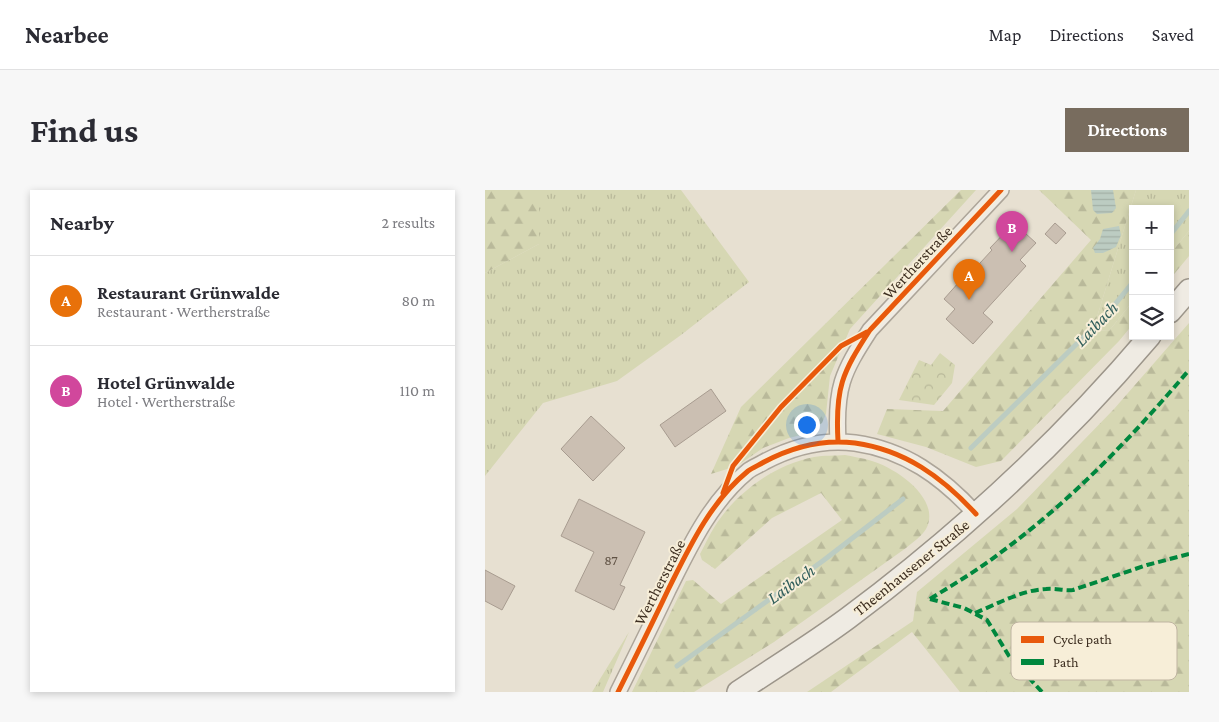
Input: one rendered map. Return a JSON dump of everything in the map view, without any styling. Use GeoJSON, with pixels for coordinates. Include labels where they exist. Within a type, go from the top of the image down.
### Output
{"type":"FeatureCollection","features":[{"type":"Feature","properties":{"kind":"main road"},"geometry":{"type":"LineString","coordinates":[[1174,307],[1189,290]]}},
{"type":"Feature","properties":{"kind":"main road","name":"Theenhausener Straße"},"geometry":{"type":"LineString","coordinates":[[738,692],[847,619],[931,553],[1040,454],[1146,340]]}},
{"type":"Feature","properties":{"kind":"street","name":"Wertherstraße"},"geometry":{"type":"LineString","coordinates":[[838,441],[837,401],[842,379],[851,360],[870,330],[1001,190]]}},
{"type":"Feature","properties":{"kind":"street","name":"Wertherstraße"},"geometry":{"type":"LineString","coordinates":[[618,692],[695,537],[720,500],[748,471],[777,455],[810,444],[838,441],[891,451],[914,462],[959,496],[976,514]]}},
{"type":"Feature","properties":{"kind":"green space"},"geometry":{"type":"Polygon","coordinates":[[[485,190],[539,190],[539,244],[485,273],[485,190]]]}},
{"type":"Feature","properties":{"kind":"green space"},"geometry":{"type":"Polygon","coordinates":[[[539,190],[681,190],[749,282],[681,335],[617,381],[543,403],[485,476],[485,273],[539,244],[539,190]]]}},
{"type":"Feature","properties":{"kind":"green space"},"geometry":{"type":"Polygon","coordinates":[[[961,190],[976,190],[850,329],[830,376],[826,414],[822,423],[809,433],[763,448],[737,466],[711,474],[741,407],[961,190]]]}},
{"type":"Feature","properties":{"kind":"green space"},"geometry":{"type":"Polygon","coordinates":[[[1039,190],[1136,190],[1131,205],[1129,205],[1129,213],[1093,330],[1109,331],[1129,306],[1129,329],[1001,461],[976,467],[926,447],[877,434],[887,409],[943,411],[1091,240],[1039,190]]]}},
{"type":"Feature","properties":{"kind":"green space"},"geometry":{"type":"Polygon","coordinates":[[[1136,190],[1189,190],[1189,231],[1174,249],[1174,205],[1131,205],[1136,190]]]}},
{"type":"Feature","properties":{"kind":"green space"},"geometry":{"type":"Polygon","coordinates":[[[1129,213],[1129,306],[1109,331],[1093,330],[1129,213]]]}},
{"type":"Feature","properties":{"kind":"green space"},"geometry":{"type":"Polygon","coordinates":[[[1189,231],[1189,256],[1174,274],[1174,250],[1189,231]]]}},
{"type":"Feature","properties":{"kind":"green space"},"geometry":{"type":"Polygon","coordinates":[[[1189,323],[1189,692],[960,692],[912,632],[831,692],[807,692],[913,621],[917,592],[1017,509],[1114,409],[1189,323]]]}},
{"type":"Feature","properties":{"kind":"green space"},"geometry":{"type":"Polygon","coordinates":[[[940,353],[955,365],[952,383],[934,405],[899,400],[919,360],[931,365],[940,353]]]}},
{"type":"Feature","properties":{"kind":"green space"},"geometry":{"type":"Polygon","coordinates":[[[845,455],[882,465],[893,470],[914,486],[928,507],[929,518],[926,529],[922,534],[906,548],[774,642],[694,692],[632,692],[686,581],[693,580],[721,604],[842,520],[821,493],[772,518],[715,569],[702,560],[700,554],[715,526],[734,502],[745,491],[785,466],[814,457],[845,455]]]}},
{"type":"Feature","properties":{"kind":"green space"},"geometry":{"type":"Polygon","coordinates":[[[629,632],[603,692],[592,692],[629,632]]]}},
{"type":"Feature","properties":{"kind":"shaded area"},"geometry":{"type":"Polygon","coordinates":[[[1091,190],[1113,190],[1116,208],[1112,213],[1097,214],[1093,210],[1091,190]]]}},
{"type":"Feature","properties":{"kind":"shaded area"},"geometry":{"type":"Polygon","coordinates":[[[1119,226],[1121,235],[1116,247],[1103,253],[1095,253],[1093,248],[1100,239],[1103,229],[1119,226]]]}},
{"type":"Feature","properties":{"kind":"building"},"geometry":{"type":"Polygon","coordinates":[[[1014,223],[1036,243],[1020,260],[1026,266],[983,313],[993,322],[973,344],[946,319],[955,309],[944,299],[967,273],[969,275],[992,250],[990,248],[1014,223]]]}},
{"type":"Feature","properties":{"kind":"building"},"geometry":{"type":"Polygon","coordinates":[[[1055,223],[1066,233],[1056,244],[1045,234],[1055,223]]]}},
{"type":"Feature","properties":{"kind":"building"},"geometry":{"type":"Polygon","coordinates":[[[711,389],[726,411],[675,447],[660,425],[711,389]]]}},
{"type":"Feature","properties":{"kind":"building"},"geometry":{"type":"Polygon","coordinates":[[[591,416],[625,448],[593,481],[561,449],[591,416]]]}},
{"type":"Feature","properties":{"kind":"building"},"geometry":{"type":"Polygon","coordinates":[[[579,499],[645,532],[620,585],[625,587],[614,610],[575,591],[594,552],[561,536],[579,499]]]}},
{"type":"Feature","properties":{"kind":"building"},"geometry":{"type":"Polygon","coordinates":[[[485,570],[515,586],[502,610],[485,601],[485,570]]]}},
{"type":"Feature","properties":{"kind":"waterway","name":"Laibach"},"geometry":{"type":"LineString","coordinates":[[1174,230],[1189,211]]}},
{"type":"Feature","properties":{"kind":"waterway","name":"Laibach"},"geometry":{"type":"LineString","coordinates":[[971,448],[1108,313],[1129,287]]}},
{"type":"Feature","properties":{"kind":"waterway","name":"Laibach"},"geometry":{"type":"LineString","coordinates":[[677,666],[824,560],[903,499]]}},
{"type":"Feature","properties":{"kind":"marked path"},"geometry":{"type":"LineString","coordinates":[[930,599],[992,559],[1052,512],[1100,467],[1189,370]]}},
{"type":"Feature","properties":{"kind":"marked path"},"geometry":{"type":"LineString","coordinates":[[975,613],[1028,592],[1049,589],[1073,590],[1147,565],[1189,554]]}},
{"type":"Feature","properties":{"kind":"marked path"},"geometry":{"type":"LineString","coordinates":[[930,599],[964,608],[987,620],[1011,658]]}},
{"type":"Feature","properties":{"kind":"marked path"},"geometry":{"type":"LineString","coordinates":[[1031,680],[1042,692]]}},
{"type":"Feature","properties":{"kind":"cycle path"},"geometry":{"type":"LineString","coordinates":[[838,441],[838,407],[842,382],[853,358],[870,330],[1001,190]]}},
{"type":"Feature","properties":{"kind":"cycle path"},"geometry":{"type":"LineString","coordinates":[[723,493],[733,466],[781,407],[841,346],[867,332]]}},
{"type":"Feature","properties":{"kind":"cycle path"},"geometry":{"type":"LineString","coordinates":[[618,692],[676,574],[702,526],[722,497],[735,483],[748,471],[764,462],[797,448],[820,443],[843,442],[873,447],[890,452],[922,467],[950,488],[976,514]]}},
{"type":"Feature","properties":{"kind":"place","name":"Hotel Grünwalde"},"geometry":{"type":"Point","coordinates":[1012,252]}},
{"type":"Feature","properties":{"kind":"place","name":"Restaurant Grünwalde"},"geometry":{"type":"Point","coordinates":[969,300]}}]}
